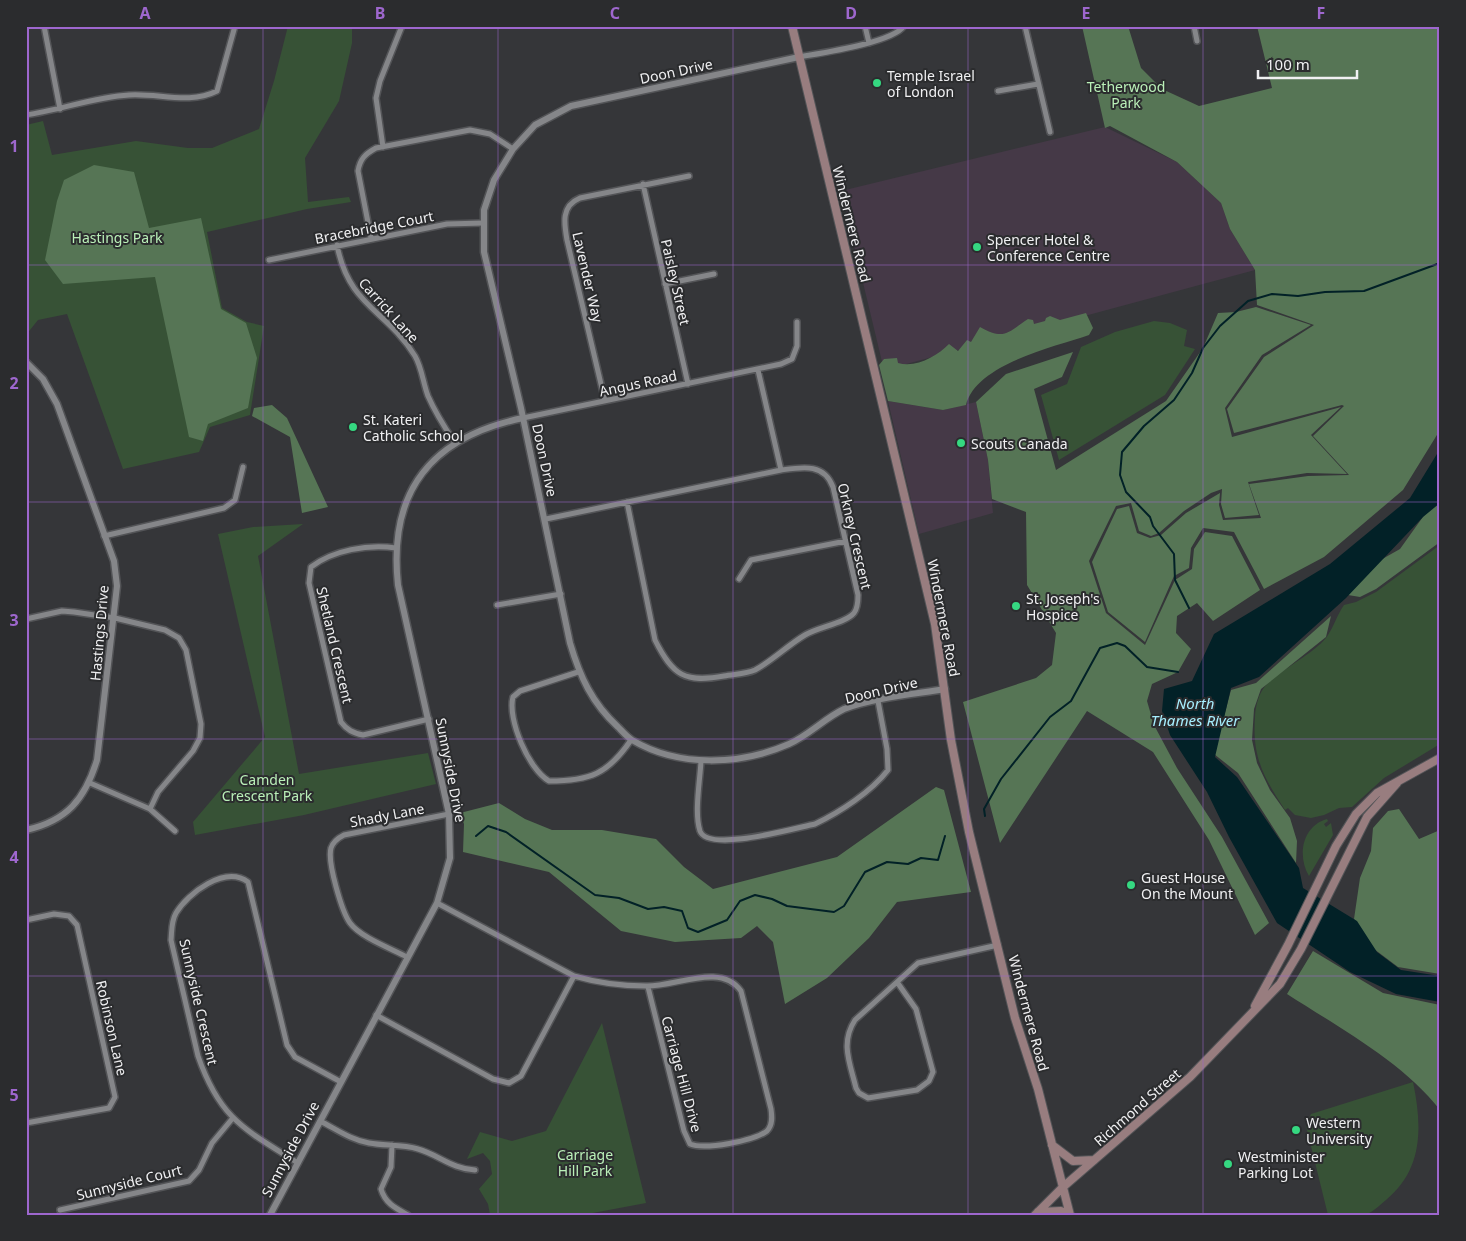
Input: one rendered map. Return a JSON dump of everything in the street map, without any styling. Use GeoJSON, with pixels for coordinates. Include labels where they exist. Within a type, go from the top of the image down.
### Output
{"type":"FeatureCollection","features":[{"type":"Feature","properties":{"kind":"main road","name":"Windermere Road"},"geometry":{"type":"LineString","coordinates":[[792,26],[935,624],[951,740],[969,832],[1015,1018],[1052,1144],[1069,1215]]}},
{"type":"Feature","properties":{"kind":"main road","name":"Richmond Street"},"geometry":{"type":"LineString","coordinates":[[1251,1014],[1288,945],[1336,846],[1356,814],[1377,793],[1440,758]]}},
{"type":"Feature","properties":{"kind":"main road","name":"Richmond Street"},"geometry":{"type":"LineString","coordinates":[[1037,1213],[1063,1187],[1190,1078],[1280,984],[1301,949],[1331,885],[1367,816],[1397,783]]}},
{"type":"Feature","properties":{"kind":"main road"},"geometry":{"type":"LineString","coordinates":[[1052,1144],[1074,1161],[1094,1160]]}},
{"type":"Feature","properties":{"kind":"main road"},"geometry":{"type":"LineString","coordinates":[[1037,1213],[1061,1211],[1069,1215]]}},
{"type":"Feature","properties":{"kind":"street"},"geometry":{"type":"LineString","coordinates":[[44,26],[60,109]]}},
{"type":"Feature","properties":{"kind":"street"},"geometry":{"type":"LineString","coordinates":[[26,115],[129,95],[192,99],[206,96],[217,91],[235,26]]}},
{"type":"Feature","properties":{"kind":"street"},"geometry":{"type":"LineString","coordinates":[[383,147],[376,98],[380,81],[402,26]]}},
{"type":"Feature","properties":{"kind":"street"},"geometry":{"type":"LineString","coordinates":[[865,26],[869,43]]}},
{"type":"Feature","properties":{"kind":"street"},"geometry":{"type":"LineString","coordinates":[[799,57],[869,43],[900,32],[904,26]]}},
{"type":"Feature","properties":{"kind":"street"},"geometry":{"type":"LineString","coordinates":[[1025,26],[1050,132]]}},
{"type":"Feature","properties":{"kind":"street"},"geometry":{"type":"LineString","coordinates":[[1194,26],[1197,41]]}},
{"type":"Feature","properties":{"kind":"street","name":"Doon Drive"},"geometry":{"type":"LineString","coordinates":[[799,57],[571,106],[535,125],[513,149],[494,180],[488,195],[483,223],[484,252],[488,278],[523,418],[578,672],[592,698],[631,740],[677,757],[701,761],[734,759],[782,746],[790,743],[844,709],[945,689]]}},
{"type":"Feature","properties":{"kind":"street"},"geometry":{"type":"LineString","coordinates":[[998,91],[1038,84]]}},
{"type":"Feature","properties":{"kind":"street"},"geometry":{"type":"LineString","coordinates":[[371,238],[358,171],[360,160],[376,148],[470,130],[490,134],[513,149]]}},
{"type":"Feature","properties":{"kind":"street"},"geometry":{"type":"LineString","coordinates":[[643,184],[689,176]]}},
{"type":"Feature","properties":{"kind":"street","name":"Paisley Street"},"geometry":{"type":"LineString","coordinates":[[643,184],[688,384]]}},
{"type":"Feature","properties":{"kind":"street","name":"Lavender Way"},"geometry":{"type":"LineString","coordinates":[[605,402],[564,221],[566,210],[573,201],[643,184]]}},
{"type":"Feature","properties":{"kind":"street","name":"Bracebridge Court"},"geometry":{"type":"LineString","coordinates":[[269,260],[447,224],[483,223]]}},
{"type":"Feature","properties":{"kind":"street","name":"Carrick Lane"},"geometry":{"type":"LineString","coordinates":[[337,245],[345,274],[352,288],[364,303],[392,327],[416,357],[428,396],[454,443]]}},
{"type":"Feature","properties":{"kind":"street"},"geometry":{"type":"LineString","coordinates":[[666,284],[714,274]]}},
{"type":"Feature","properties":{"kind":"street","name":"Angus Road"},"geometry":{"type":"LineString","coordinates":[[523,418],[781,364],[792,359],[797,346],[797,322]]}},
{"type":"Feature","properties":{"kind":"street","name":"Hastings Drive"},"geometry":{"type":"LineString","coordinates":[[26,830],[58,819],[77,803],[90,783],[97,760],[117,586],[114,561],[57,404],[43,379],[28,366]]}},
{"type":"Feature","properties":{"kind":"street"},"geometry":{"type":"LineString","coordinates":[[758,370],[781,470]]}},
{"type":"Feature","properties":{"kind":"street","name":"Sunnyside Drive"},"geometry":{"type":"LineString","coordinates":[[270,1215],[437,903],[450,858],[449,814],[398,585],[396,548],[398,530],[410,494],[432,464],[454,443],[484,429],[523,418]]}},
{"type":"Feature","properties":{"kind":"street"},"geometry":{"type":"LineString","coordinates":[[104,536],[224,508],[234,500],[243,467]]}},
{"type":"Feature","properties":{"kind":"street","name":"Orkney Crescent"},"geometry":{"type":"LineString","coordinates":[[546,519],[627,502],[781,470],[812,468],[822,470],[830,478],[846,541],[858,595],[858,604],[854,613],[847,618],[823,626],[806,635],[754,670],[704,679],[690,678],[679,673],[670,665],[655,640],[627,502]]}},
{"type":"Feature","properties":{"kind":"street"},"geometry":{"type":"LineString","coordinates":[[739,579],[751,560],[846,541]]}},
{"type":"Feature","properties":{"kind":"street","name":"Shetland Crescent"},"geometry":{"type":"LineString","coordinates":[[396,548],[367,547],[328,557],[311,568],[309,583],[341,722],[346,728],[363,735],[429,719]]}},
{"type":"Feature","properties":{"kind":"street"},"geometry":{"type":"LineString","coordinates":[[497,605],[561,594]]}},
{"type":"Feature","properties":{"kind":"street"},"geometry":{"type":"LineString","coordinates":[[26,619],[62,611],[114,618],[165,630],[179,638],[186,650],[201,724],[200,738],[193,751],[158,792],[150,809]]}},
{"type":"Feature","properties":{"kind":"street"},"geometry":{"type":"LineString","coordinates":[[578,672],[520,691],[512,696],[512,717],[535,770],[549,781],[600,774],[617,761],[631,740]]}},
{"type":"Feature","properties":{"kind":"street"},"geometry":{"type":"LineString","coordinates":[[701,761],[698,820],[701,833],[706,838],[728,842],[815,824],[827,818],[879,781],[888,770],[887,749],[878,701]]}},
{"type":"Feature","properties":{"kind":"street"},"geometry":{"type":"LineString","coordinates":[[90,783],[150,809],[175,830]]}},
{"type":"Feature","properties":{"kind":"street","name":"Shady Lane"},"geometry":{"type":"LineString","coordinates":[[407,957],[362,933],[351,924],[343,910],[331,860],[331,848],[336,840],[344,835],[449,814]]}},
{"type":"Feature","properties":{"kind":"street","name":"Sunnyside Crescent"},"geometry":{"type":"LineString","coordinates":[[298,1163],[232,1119],[211,1089],[198,1056],[171,940],[172,922],[176,913],[198,891],[214,881],[230,876],[241,877],[248,882],[287,1045],[296,1057],[340,1082]]}},
{"type":"Feature","properties":{"kind":"street","name":"Carriage Hill Drive"},"geometry":{"type":"LineString","coordinates":[[437,903],[574,976],[613,985],[648,986],[711,977],[728,980],[736,985],[741,991],[772,1108],[771,1124],[767,1130],[758,1136],[707,1148],[698,1148],[690,1144],[684,1131],[648,986]]}},
{"type":"Feature","properties":{"kind":"street","name":"Robinson Lane"},"geometry":{"type":"LineString","coordinates":[[26,920],[54,914],[69,916],[77,925],[115,1097],[109,1108],[26,1123]]}},
{"type":"Feature","properties":{"kind":"street"},"geometry":{"type":"LineString","coordinates":[[897,982],[916,1009],[933,1072],[929,1081],[917,1090],[868,1098],[859,1093],[856,1088],[846,1042],[848,1031],[855,1020],[897,982],[918,964],[998,945]]}},
{"type":"Feature","properties":{"kind":"street"},"geometry":{"type":"LineString","coordinates":[[376,1015],[493,1079],[510,1083],[521,1076],[574,976]]}},
{"type":"Feature","properties":{"kind":"street","name":"Sunnyside Court"},"geometry":{"type":"LineString","coordinates":[[60,1210],[189,1180],[199,1170],[212,1143],[232,1119]]}},
{"type":"Feature","properties":{"kind":"street"},"geometry":{"type":"LineString","coordinates":[[320,1121],[352,1138],[369,1143],[420,1149],[461,1169],[475,1170]]}},
{"type":"Feature","properties":{"kind":"street"},"geometry":{"type":"LineString","coordinates":[[392,1145],[391,1167],[381,1189],[384,1198],[389,1204],[408,1215]]}},
{"type":"Feature","properties":{"kind":"shaded area"},"geometry":{"type":"Polygon","coordinates":[[[1105,127],[1177,162],[1221,203],[1230,229],[1255,270],[884,370],[841,191],[1105,127]]]}},
{"type":"Feature","properties":{"kind":"shaded area"},"geometry":{"type":"Polygon","coordinates":[[[888,401],[943,410],[976,402],[988,460],[993,513],[919,534],[888,401]]]}},
{"type":"Feature","properties":{"kind":"green space","name":"Hastings Park"},"geometry":{"type":"Polygon","coordinates":[[[288,26],[352,26],[352,43],[339,101],[305,158],[308,202],[349,197],[351,202],[307,209],[207,232],[222,308],[247,322],[264,326],[250,415],[210,427],[199,452],[123,469],[67,314],[38,320],[26,335],[26,125],[43,121],[52,155],[136,141],[188,148],[212,148],[259,129],[288,26]]]}},
{"type":"Feature","properties":{"kind":"green space","name":"Tetherwood Park"},"geometry":{"type":"Polygon","coordinates":[[[1082,26],[1128,26],[1141,68],[1162,89],[1199,106],[1272,88],[1257,26],[1440,26],[1440,430],[1403,490],[1324,557],[1264,589],[1234,532],[1203,528],[1191,548],[1189,568],[1174,576],[1145,642],[1108,612],[1092,562],[1117,509],[1129,506],[1137,533],[1150,538],[1161,535],[1186,513],[1220,493],[1219,505],[1223,520],[1261,518],[1249,484],[1308,476],[1349,475],[1313,436],[1344,406],[1234,433],[1227,409],[1264,357],[1314,325],[1257,305],[1255,270],[1230,229],[1221,203],[1177,162],[1110,126],[1105,128],[1082,26]]]}},
{"type":"Feature","properties":{"kind":"green space"},"geometry":{"type":"Polygon","coordinates":[[[94,165],[134,172],[149,228],[201,218],[221,309],[246,323],[257,358],[248,408],[208,424],[203,441],[189,437],[155,277],[63,284],[45,260],[57,201],[64,180],[94,165]]]}},
{"type":"Feature","properties":{"kind":"green space"},"geometry":{"type":"Polygon","coordinates":[[[1256,307],[1311,325],[1262,355],[1225,408],[1232,437],[1341,407],[1311,435],[1347,474],[1307,473],[1248,482],[1259,515],[1225,518],[1221,504],[1222,489],[1211,493],[1184,511],[1159,533],[1151,536],[1139,531],[1131,503],[1116,506],[1089,561],[1106,613],[1145,645],[1175,580],[1192,569],[1194,549],[1205,532],[1232,536],[1260,590],[1213,621],[1197,603],[1177,616],[1176,633],[1191,649],[1178,672],[1152,684],[1147,701],[1154,725],[1177,768],[1222,837],[1269,923],[1255,935],[1209,840],[1153,752],[1087,711],[1000,843],[963,702],[1036,678],[1052,665],[1056,633],[1027,585],[1026,512],[992,499],[988,460],[976,402],[1006,374],[1073,352],[1062,377],[1034,389],[1056,470],[1166,401],[1203,348],[1218,313],[1236,312],[1256,307]]]}},
{"type":"Feature","properties":{"kind":"green space"},"geometry":{"type":"Polygon","coordinates":[[[1086,313],[1093,328],[1089,335],[1018,359],[1000,368],[985,378],[973,391],[966,405],[943,410],[888,401],[879,365],[884,359],[897,358],[898,363],[912,364],[933,357],[949,344],[958,351],[967,340],[971,342],[980,327],[1001,334],[1011,331],[1028,319],[1033,320],[1034,324],[1045,321],[1050,316],[1060,320],[1086,313]]]}},
{"type":"Feature","properties":{"kind":"green space"},"geometry":{"type":"Polygon","coordinates":[[[1154,321],[1170,323],[1187,330],[1184,346],[1195,349],[1165,395],[1059,460],[1041,395],[1067,384],[1081,347],[1115,332],[1154,321]]]}},
{"type":"Feature","properties":{"kind":"green space"},"geometry":{"type":"Polygon","coordinates":[[[272,405],[287,418],[328,507],[302,513],[290,437],[252,416],[254,408],[272,405]]]}},
{"type":"Feature","properties":{"kind":"green space"},"geometry":{"type":"Polygon","coordinates":[[[1440,503],[1440,542],[1376,589],[1360,597],[1348,595],[1377,562],[1400,549],[1425,514],[1435,504],[1440,503]]]}},
{"type":"Feature","properties":{"kind":"green space","name":"Camden Crescent Park"},"geometry":{"type":"Polygon","coordinates":[[[303,524],[258,556],[299,774],[428,753],[436,784],[304,815],[195,835],[193,822],[265,737],[218,534],[253,527],[303,524]]]}},
{"type":"Feature","properties":{"kind":"green space"},"geometry":{"type":"Polygon","coordinates":[[[1440,545],[1440,744],[1384,778],[1352,807],[1339,808],[1324,815],[1311,818],[1295,815],[1288,808],[1285,810],[1265,777],[1255,744],[1255,714],[1261,692],[1269,682],[1323,642],[1344,605],[1356,602],[1376,592],[1440,545]]]}},
{"type":"Feature","properties":{"kind":"green space"},"geometry":{"type":"Polygon","coordinates":[[[1331,616],[1326,637],[1261,689],[1254,709],[1252,740],[1257,763],[1270,790],[1290,818],[1297,841],[1296,863],[1238,773],[1214,754],[1231,690],[1256,683],[1331,616]]]}},
{"type":"Feature","properties":{"kind":"green space"},"geometry":{"type":"Polygon","coordinates":[[[936,787],[944,790],[971,892],[897,902],[869,938],[827,978],[785,1004],[773,942],[757,926],[741,938],[675,942],[621,931],[549,872],[463,852],[464,824],[460,813],[499,803],[525,819],[552,830],[602,830],[656,839],[684,867],[713,889],[837,857],[936,787]]]}},
{"type":"Feature","properties":{"kind":"green space"},"geometry":{"type":"Polygon","coordinates":[[[1399,809],[1419,839],[1440,830],[1440,974],[1398,967],[1374,949],[1354,919],[1360,878],[1371,851],[1373,828],[1388,811],[1399,809]]]}},
{"type":"Feature","properties":{"kind":"green space"},"geometry":{"type":"Polygon","coordinates":[[[1327,819],[1328,821],[1324,824],[1326,827],[1331,823],[1333,835],[1309,876],[1303,860],[1304,843],[1312,828],[1327,819]]]}},
{"type":"Feature","properties":{"kind":"green space"},"geometry":{"type":"Polygon","coordinates":[[[1313,951],[1383,993],[1440,1005],[1440,1110],[1408,1076],[1389,1061],[1369,1046],[1287,994],[1313,951]]]}},
{"type":"Feature","properties":{"kind":"green space","name":"Carriage Hill Park"},"geometry":{"type":"Polygon","coordinates":[[[602,1023],[646,1203],[582,1215],[490,1215],[488,1204],[479,1189],[492,1174],[490,1161],[483,1153],[467,1159],[480,1132],[512,1141],[546,1131],[602,1023]]]}},
{"type":"Feature","properties":{"kind":"green space"},"geometry":{"type":"Polygon","coordinates":[[[1413,1082],[1418,1114],[1418,1130],[1414,1160],[1408,1175],[1398,1188],[1369,1213],[1363,1215],[1328,1215],[1306,1126],[1311,1114],[1413,1082]]]}},
{"type":"Feature","properties":{"kind":"water","name":"North Thames River"},"geometry":{"type":"Polygon","coordinates":[[[1440,449],[1440,503],[1423,517],[1346,598],[1259,677],[1231,688],[1215,757],[1237,777],[1299,868],[1303,888],[1357,921],[1377,952],[1401,970],[1440,976],[1440,1002],[1396,994],[1350,972],[1277,923],[1229,837],[1207,792],[1170,735],[1162,711],[1164,689],[1192,681],[1214,634],[1330,564],[1410,498],[1440,449]]]}},
{"type":"Feature","properties":{"kind":"waterway"},"geometry":{"type":"LineString","coordinates":[[1189,608],[1175,580],[1174,554],[1153,526],[1150,517],[1126,492],[1120,475],[1122,452],[1144,426],[1174,400],[1192,373],[1203,348],[1220,326],[1248,301],[1272,294],[1298,296],[1325,292],[1364,291],[1440,263]]}},
{"type":"Feature","properties":{"kind":"waterway"},"geometry":{"type":"LineString","coordinates":[[985,816],[984,809],[1001,779],[1050,717],[1071,701],[1100,648],[1117,643],[1125,646],[1147,667],[1178,672]]}},
{"type":"Feature","properties":{"kind":"waterway"},"geometry":{"type":"LineString","coordinates":[[476,836],[488,826],[506,832],[595,895],[619,898],[648,909],[664,907],[682,911],[688,928],[698,932],[727,920],[740,901],[755,895],[772,899],[787,906],[834,912],[844,906],[865,872],[887,862],[908,864],[921,858],[938,860],[945,836]]}},
{"type":"Feature","properties":{"kind":"place","name":"Temple Israel of London"},"geometry":{"type":"Point","coordinates":[877,83]}},
{"type":"Feature","properties":{"kind":"place","name":"Spencer Hotel & Conference Centre"},"geometry":{"type":"Point","coordinates":[977,247]}},
{"type":"Feature","properties":{"kind":"place","name":"St. Kateri Catholic School"},"geometry":{"type":"Point","coordinates":[353,427]}},
{"type":"Feature","properties":{"kind":"place","name":"Scouts Canada"},"geometry":{"type":"Point","coordinates":[961,443]}},
{"type":"Feature","properties":{"kind":"place","name":"St. Joseph's Hospice"},"geometry":{"type":"Point","coordinates":[1016,606]}},
{"type":"Feature","properties":{"kind":"place","name":"Guest House On the Mount"},"geometry":{"type":"Point","coordinates":[1131,885]}},
{"type":"Feature","properties":{"kind":"place","name":"Western University"},"geometry":{"type":"Point","coordinates":[1296,1130]}},
{"type":"Feature","properties":{"kind":"place","name":"Westminister Parking Lot"},"geometry":{"type":"Point","coordinates":[1228,1164]}}]}
